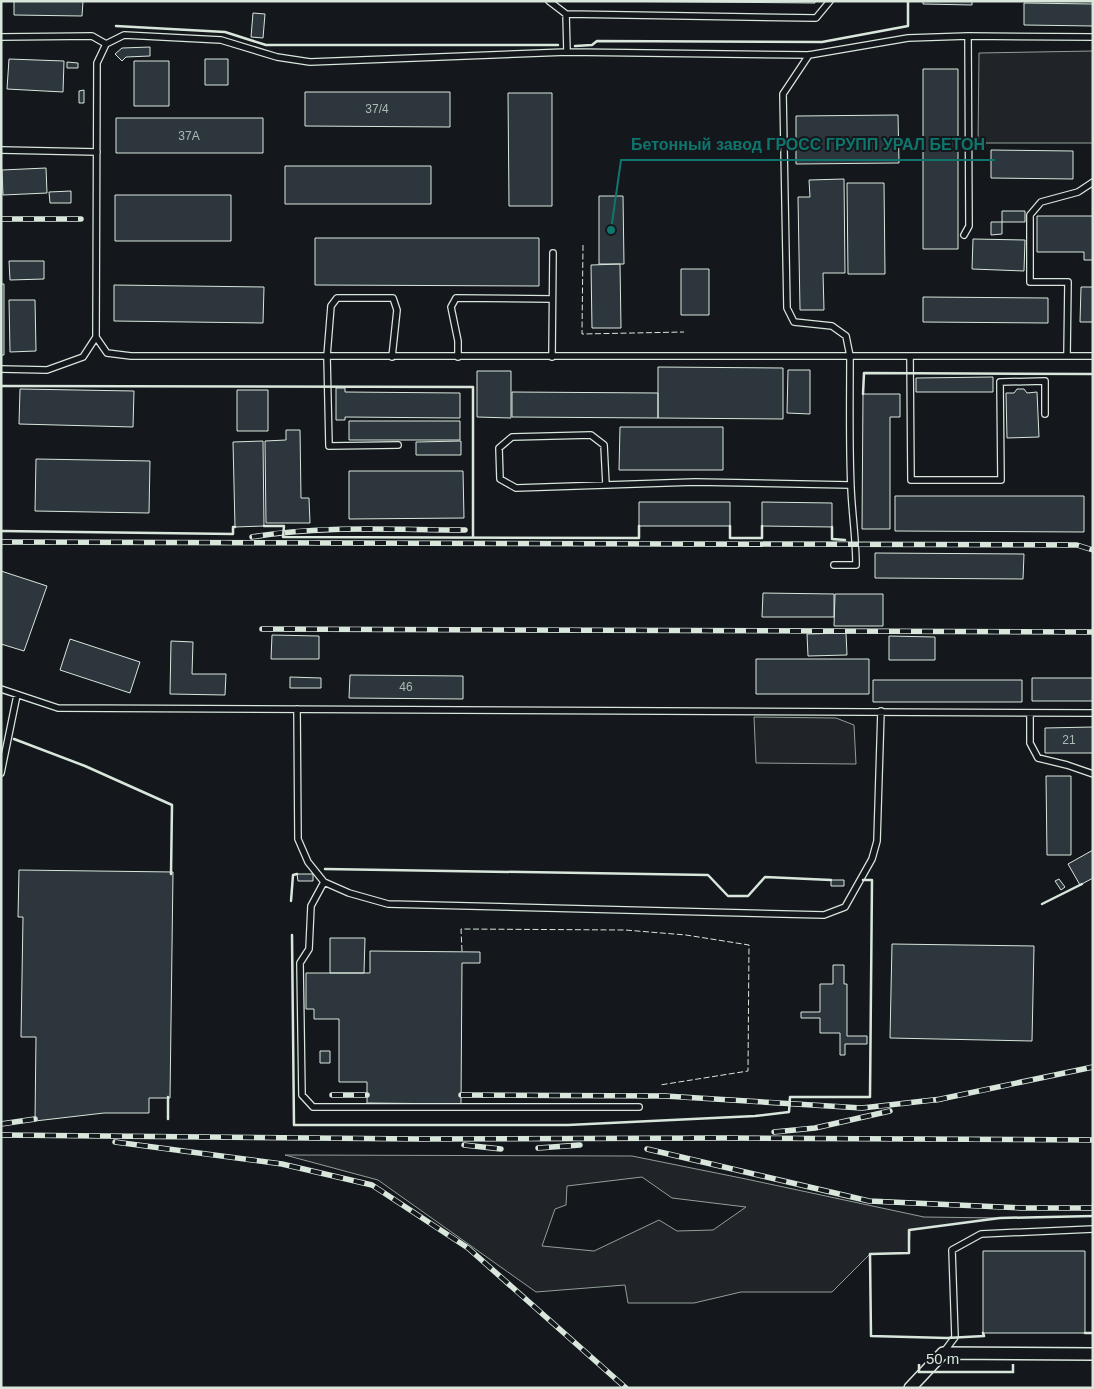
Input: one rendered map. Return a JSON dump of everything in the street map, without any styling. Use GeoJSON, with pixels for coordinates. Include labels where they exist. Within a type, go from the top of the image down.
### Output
{"type":"FeatureCollection","features":[{"type":"Feature","properties":{"kind":"street"},"geometry":{"type":"LineString","coordinates":[[910,1388],[943,1353],[1093,1354]]}},
{"type":"Feature","properties":{"kind":"lane"},"geometry":{"type":"LineString","coordinates":[[548,1],[566,14],[816,18],[830,1]]}},
{"type":"Feature","properties":{"kind":"lane"},"geometry":{"type":"LineString","coordinates":[[566,14],[567,52]]}},
{"type":"Feature","properties":{"kind":"lane"},"geometry":{"type":"LineString","coordinates":[[1093,37],[968,36],[908,38],[809,55],[567,52],[310,62],[277,57],[221,40],[124,35],[106,44],[97,63],[96,337],[106,353],[131,356],[1093,356]]}},
{"type":"Feature","properties":{"kind":"lane"},"geometry":{"type":"LineString","coordinates":[[1,37],[92,36],[106,44]]}},
{"type":"Feature","properties":{"kind":"lane"},"geometry":{"type":"LineString","coordinates":[[964,235],[969,226],[968,36]]}},
{"type":"Feature","properties":{"kind":"lane"},"geometry":{"type":"LineString","coordinates":[[809,55],[783,94],[787,308],[794,322],[832,326],[846,336],[850,356],[850,485],[852,523],[856,544],[856,565],[834,565]]}},
{"type":"Feature","properties":{"kind":"lane"},"geometry":{"type":"LineString","coordinates":[[1,150],[97,152]]}},
{"type":"Feature","properties":{"kind":"lane"},"geometry":{"type":"LineString","coordinates":[[1067,356],[1068,282],[1030,282],[1030,215],[1041,202],[1078,192],[1093,182]]}},
{"type":"Feature","properties":{"kind":"lane"},"geometry":{"type":"LineString","coordinates":[[552,357],[553,253]]}},
{"type":"Feature","properties":{"kind":"lane"},"geometry":{"type":"LineString","coordinates":[[392,357],[397,310],[393,298],[337,298],[331,306],[327,356],[330,446],[398,445]]}},
{"type":"Feature","properties":{"kind":"lane"},"geometry":{"type":"LineString","coordinates":[[458,357],[458,341],[451,307],[456,298],[552,300]]}},
{"type":"Feature","properties":{"kind":"lane"},"geometry":{"type":"LineString","coordinates":[[1,369],[47,370],[83,357],[96,337]]}},
{"type":"Feature","properties":{"kind":"lane"},"geometry":{"type":"LineString","coordinates":[[910,356],[911,480],[1001,480],[1000,382],[1045,381],[1045,414]]}},
{"type":"Feature","properties":{"kind":"lane"},"geometry":{"type":"LineString","coordinates":[[606,485],[604,446],[591,436],[512,437],[499,448],[500,479],[516,488],[606,485],[695,482],[850,485]]}},
{"type":"Feature","properties":{"kind":"lane"},"geometry":{"type":"LineString","coordinates":[[1,690],[58,708],[1093,713]]}},
{"type":"Feature","properties":{"kind":"lane"},"geometry":{"type":"LineString","coordinates":[[1,773],[17,695]]}},
{"type":"Feature","properties":{"kind":"lane"},"geometry":{"type":"LineString","coordinates":[[297,709],[298,840],[308,862],[324,882],[349,893],[388,904],[824,915],[845,907],[872,859],[877,841],[881,711]]}},
{"type":"Feature","properties":{"kind":"lane"},"geometry":{"type":"LineString","coordinates":[[1030,713],[1030,743],[1038,758],[1093,774]]}},
{"type":"Feature","properties":{"kind":"lane"},"geometry":{"type":"LineString","coordinates":[[324,882],[311,906],[309,949],[300,963],[302,1095],[314,1107],[639,1107]]}},
{"type":"Feature","properties":{"kind":"lane"},"geometry":{"type":"LineString","coordinates":[[943,1353],[955,1338],[952,1250],[982,1234],[1093,1228]]}},
{"type":"Feature","properties":{"kind":"shaded area"},"geometry":{"type":"Polygon","coordinates":[[[1093,51],[1093,143],[978,143],[979,53],[1093,51]]]}},
{"type":"Feature","properties":{"kind":"shaded area"},"geometry":{"type":"Polygon","coordinates":[[[754,717],[836,718],[854,725],[856,764],[756,763],[754,717]]]}},
{"type":"Feature","properties":{"kind":"shaded area"},"geometry":{"type":"Polygon","coordinates":[[[285,1155],[632,1156],[924,1217],[1000,1218],[910,1230],[909,1253],[870,1254],[832,1292],[741,1292],[694,1303],[628,1303],[625,1285],[536,1292],[378,1180],[285,1155]],[[642,1177],[567,1186],[566,1205],[555,1209],[542,1246],[594,1251],[659,1220],[677,1231],[713,1230],[746,1207],[672,1198],[642,1177]]]}},
{"type":"Feature","properties":{"kind":"building"},"geometry":{"type":"Polygon","coordinates":[[[14,1],[83,1],[82,16],[14,15],[14,1]]]}},
{"type":"Feature","properties":{"kind":"building"},"geometry":{"type":"Polygon","coordinates":[[[590,1],[815,1],[815,3],[590,1]]]}},
{"type":"Feature","properties":{"kind":"building"},"geometry":{"type":"Polygon","coordinates":[[[923,1],[972,1],[972,5],[923,4],[923,1]]]}},
{"type":"Feature","properties":{"kind":"building"},"geometry":{"type":"Polygon","coordinates":[[[1024,3],[1093,4],[1093,26],[1024,25],[1024,3]]]}},
{"type":"Feature","properties":{"kind":"building"},"geometry":{"type":"Polygon","coordinates":[[[253,13],[265,14],[263,38],[251,37],[253,13]]]}},
{"type":"Feature","properties":{"kind":"building"},"geometry":{"type":"Polygon","coordinates":[[[150,47],[150,56],[126,57],[122,61],[115,54],[122,48],[150,47]]]}},
{"type":"Feature","properties":{"kind":"building"},"geometry":{"type":"Polygon","coordinates":[[[9,59],[64,61],[63,92],[7,89],[9,59]]]}},
{"type":"Feature","properties":{"kind":"building"},"geometry":{"type":"Polygon","coordinates":[[[205,59],[228,59],[228,85],[205,85],[205,59]]]}},
{"type":"Feature","properties":{"kind":"building"},"geometry":{"type":"Polygon","coordinates":[[[134,61],[169,61],[169,106],[134,106],[134,61]]]}},
{"type":"Feature","properties":{"kind":"building"},"geometry":{"type":"Polygon","coordinates":[[[67,62],[78,63],[78,68],[67,68],[67,62]]]}},
{"type":"Feature","properties":{"kind":"building"},"geometry":{"type":"Polygon","coordinates":[[[923,69],[958,69],[958,249],[923,249],[923,69]]]}},
{"type":"Feature","properties":{"kind":"building"},"geometry":{"type":"Polygon","coordinates":[[[84,90],[84,103],[79,103],[79,91],[84,90]]]}},
{"type":"Feature","properties":{"kind":"building"},"geometry":{"type":"Polygon","coordinates":[[[305,92],[450,92],[450,127],[305,126],[305,92]]]}},
{"type":"Feature","properties":{"kind":"building"},"geometry":{"type":"Polygon","coordinates":[[[508,93],[552,93],[552,206],[509,206],[508,93]]]}},
{"type":"Feature","properties":{"kind":"building"},"geometry":{"type":"Polygon","coordinates":[[[898,115],[899,163],[796,164],[796,116],[898,115]]]}},
{"type":"Feature","properties":{"kind":"building"},"geometry":{"type":"Polygon","coordinates":[[[116,118],[263,118],[263,153],[116,153],[116,118]]]}},
{"type":"Feature","properties":{"kind":"building"},"geometry":{"type":"Polygon","coordinates":[[[991,150],[1073,151],[1073,179],[991,178],[991,150]]]}},
{"type":"Feature","properties":{"kind":"building"},"geometry":{"type":"Polygon","coordinates":[[[285,166],[431,166],[431,204],[285,204],[285,166]]]}},
{"type":"Feature","properties":{"kind":"building"},"geometry":{"type":"Polygon","coordinates":[[[46,168],[47,193],[3,195],[2,170],[46,168]]]}},
{"type":"Feature","properties":{"kind":"building"},"geometry":{"type":"Polygon","coordinates":[[[844,179],[845,273],[823,273],[824,310],[800,310],[798,197],[810,197],[809,180],[844,179]]]}},
{"type":"Feature","properties":{"kind":"building"},"geometry":{"type":"Polygon","coordinates":[[[847,183],[884,183],[885,274],[848,274],[847,183]]]}},
{"type":"Feature","properties":{"kind":"building"},"geometry":{"type":"Polygon","coordinates":[[[71,191],[71,203],[50,203],[49,192],[71,191]]]}},
{"type":"Feature","properties":{"kind":"building"},"geometry":{"type":"Polygon","coordinates":[[[115,195],[231,195],[231,241],[115,241],[115,195]]]}},
{"type":"Feature","properties":{"kind":"building"},"geometry":{"type":"Polygon","coordinates":[[[599,196],[623,196],[624,264],[599,264],[599,196]]]}},
{"type":"Feature","properties":{"kind":"building"},"geometry":{"type":"Polygon","coordinates":[[[1002,211],[1025,211],[1025,222],[1002,222],[1002,211]]]}},
{"type":"Feature","properties":{"kind":"building"},"geometry":{"type":"Polygon","coordinates":[[[1037,216],[1093,216],[1093,260],[1084,260],[1084,252],[1037,252],[1037,216]]]}},
{"type":"Feature","properties":{"kind":"building"},"geometry":{"type":"Polygon","coordinates":[[[991,222],[1002,222],[1002,234],[991,235],[991,222]]]}},
{"type":"Feature","properties":{"kind":"building"},"geometry":{"type":"Polygon","coordinates":[[[315,238],[539,238],[539,286],[315,285],[315,238]]]}},
{"type":"Feature","properties":{"kind":"building"},"geometry":{"type":"Polygon","coordinates":[[[973,239],[1025,240],[1024,271],[972,269],[973,239]]]}},
{"type":"Feature","properties":{"kind":"building"},"geometry":{"type":"Polygon","coordinates":[[[9,261],[44,261],[44,279],[10,280],[9,261]]]}},
{"type":"Feature","properties":{"kind":"building"},"geometry":{"type":"Polygon","coordinates":[[[620,264],[621,328],[592,328],[591,265],[620,264]]]}},
{"type":"Feature","properties":{"kind":"building"},"geometry":{"type":"Polygon","coordinates":[[[681,269],[709,269],[709,315],[681,315],[681,269]]]}},
{"type":"Feature","properties":{"kind":"building"},"geometry":{"type":"Polygon","coordinates":[[[1,284],[4,284],[4,355],[1,355],[1,284]]]}},
{"type":"Feature","properties":{"kind":"building"},"geometry":{"type":"Polygon","coordinates":[[[114,285],[264,287],[263,323],[114,321],[114,285]]]}},
{"type":"Feature","properties":{"kind":"building"},"geometry":{"type":"Polygon","coordinates":[[[1081,287],[1093,287],[1093,322],[1080,322],[1081,287]]]}},
{"type":"Feature","properties":{"kind":"building"},"geometry":{"type":"Polygon","coordinates":[[[923,297],[1048,298],[1048,323],[923,322],[923,297]]]}},
{"type":"Feature","properties":{"kind":"building"},"geometry":{"type":"Polygon","coordinates":[[[9,300],[35,300],[36,351],[10,352],[9,300]]]}},
{"type":"Feature","properties":{"kind":"building"},"geometry":{"type":"Polygon","coordinates":[[[658,367],[783,368],[783,419],[658,418],[658,367]]]}},
{"type":"Feature","properties":{"kind":"building"},"geometry":{"type":"Polygon","coordinates":[[[788,370],[810,370],[810,414],[787,413],[788,370]]]}},
{"type":"Feature","properties":{"kind":"building"},"geometry":{"type":"Polygon","coordinates":[[[477,371],[511,371],[511,418],[477,417],[477,371]]]}},
{"type":"Feature","properties":{"kind":"building"},"geometry":{"type":"Polygon","coordinates":[[[993,377],[993,392],[916,392],[916,378],[993,377]]]}},
{"type":"Feature","properties":{"kind":"building"},"geometry":{"type":"Polygon","coordinates":[[[336,388],[345,388],[345,392],[460,393],[460,418],[345,417],[345,420],[336,420],[336,388]]]}},
{"type":"Feature","properties":{"kind":"building"},"geometry":{"type":"Polygon","coordinates":[[[20,389],[134,391],[133,427],[19,424],[20,389]]]}},
{"type":"Feature","properties":{"kind":"building"},"geometry":{"type":"Polygon","coordinates":[[[1017,389],[1024,389],[1027,393],[1037,392],[1039,437],[1007,438],[1006,393],[1014,393],[1017,389]]]}},
{"type":"Feature","properties":{"kind":"building"},"geometry":{"type":"Polygon","coordinates":[[[237,390],[268,390],[268,431],[237,431],[237,390]]]}},
{"type":"Feature","properties":{"kind":"building"},"geometry":{"type":"Polygon","coordinates":[[[512,392],[658,393],[658,418],[512,417],[512,392]]]}},
{"type":"Feature","properties":{"kind":"building"},"geometry":{"type":"Polygon","coordinates":[[[863,394],[900,394],[900,417],[890,417],[890,529],[862,529],[863,394]]]}},
{"type":"Feature","properties":{"kind":"building"},"geometry":{"type":"Polygon","coordinates":[[[349,421],[460,421],[460,440],[349,440],[349,421]]]}},
{"type":"Feature","properties":{"kind":"building"},"geometry":{"type":"Polygon","coordinates":[[[620,427],[723,427],[723,470],[619,470],[620,427]]]}},
{"type":"Feature","properties":{"kind":"building"},"geometry":{"type":"Polygon","coordinates":[[[286,430],[300,430],[301,498],[309,498],[310,523],[266,523],[265,441],[286,440],[286,430]]]}},
{"type":"Feature","properties":{"kind":"building"},"geometry":{"type":"Polygon","coordinates":[[[263,441],[264,526],[235,527],[233,442],[263,441]]]}},
{"type":"Feature","properties":{"kind":"building"},"geometry":{"type":"Polygon","coordinates":[[[461,441],[461,455],[416,455],[416,442],[461,441]]]}},
{"type":"Feature","properties":{"kind":"building"},"geometry":{"type":"Polygon","coordinates":[[[36,459],[150,461],[149,513],[35,511],[36,459]]]}},
{"type":"Feature","properties":{"kind":"building"},"geometry":{"type":"Polygon","coordinates":[[[349,471],[463,471],[464,518],[349,519],[349,471]]]}},
{"type":"Feature","properties":{"kind":"building"},"geometry":{"type":"Polygon","coordinates":[[[895,496],[1084,496],[1084,532],[895,531],[895,496]]]}},
{"type":"Feature","properties":{"kind":"building"},"geometry":{"type":"Polygon","coordinates":[[[639,502],[730,502],[730,526],[639,526],[639,502]]]}},
{"type":"Feature","properties":{"kind":"building"},"geometry":{"type":"Polygon","coordinates":[[[762,502],[832,503],[832,527],[762,526],[762,502]]]}},
{"type":"Feature","properties":{"kind":"building"},"geometry":{"type":"Polygon","coordinates":[[[875,553],[1024,554],[1023,579],[875,578],[875,553]]]}},
{"type":"Feature","properties":{"kind":"building"},"geometry":{"type":"Polygon","coordinates":[[[1,571],[47,586],[24,651],[1,644],[1,571]]]}},
{"type":"Feature","properties":{"kind":"building"},"geometry":{"type":"Polygon","coordinates":[[[763,593],[834,594],[834,617],[762,617],[763,593]]]}},
{"type":"Feature","properties":{"kind":"building"},"geometry":{"type":"Polygon","coordinates":[[[835,594],[883,594],[883,626],[834,626],[835,594]]]}},
{"type":"Feature","properties":{"kind":"building"},"geometry":{"type":"Polygon","coordinates":[[[846,633],[847,655],[808,656],[807,634],[846,633]]]}},
{"type":"Feature","properties":{"kind":"building"},"geometry":{"type":"Polygon","coordinates":[[[272,635],[319,636],[319,659],[271,659],[272,635]]]}},
{"type":"Feature","properties":{"kind":"building"},"geometry":{"type":"Polygon","coordinates":[[[889,636],[935,637],[935,660],[889,660],[889,636]]]}},
{"type":"Feature","properties":{"kind":"building"},"geometry":{"type":"Polygon","coordinates":[[[70,639],[140,662],[130,693],[60,670],[70,639]]]}},
{"type":"Feature","properties":{"kind":"building"},"geometry":{"type":"Polygon","coordinates":[[[171,641],[193,642],[192,674],[226,674],[225,695],[170,694],[171,641]]]}},
{"type":"Feature","properties":{"kind":"building"},"geometry":{"type":"Polygon","coordinates":[[[756,659],[869,659],[869,694],[756,694],[756,659]]]}},
{"type":"Feature","properties":{"kind":"building"},"geometry":{"type":"Polygon","coordinates":[[[350,675],[463,676],[463,699],[349,698],[350,675]]]}},
{"type":"Feature","properties":{"kind":"building"},"geometry":{"type":"Polygon","coordinates":[[[290,677],[321,678],[321,688],[290,688],[290,677]]]}},
{"type":"Feature","properties":{"kind":"building"},"geometry":{"type":"Polygon","coordinates":[[[1032,678],[1093,678],[1093,701],[1032,701],[1032,678]]]}},
{"type":"Feature","properties":{"kind":"building"},"geometry":{"type":"Polygon","coordinates":[[[873,680],[1022,680],[1022,702],[873,702],[873,680]]]}},
{"type":"Feature","properties":{"kind":"building"},"geometry":{"type":"Polygon","coordinates":[[[1093,727],[1093,753],[1045,753],[1045,728],[1093,727]]]}},
{"type":"Feature","properties":{"kind":"building"},"geometry":{"type":"Polygon","coordinates":[[[1046,776],[1071,776],[1071,855],[1047,855],[1046,776]]]}},
{"type":"Feature","properties":{"kind":"building"},"geometry":{"type":"Polygon","coordinates":[[[1093,850],[1093,878],[1080,885],[1068,864],[1093,850]]]}},
{"type":"Feature","properties":{"kind":"building"},"geometry":{"type":"Polygon","coordinates":[[[19,870],[173,872],[170,1098],[149,1098],[149,1113],[104,1113],[35,1121],[36,1037],[21,1037],[23,917],[18,917],[19,870]]]}},
{"type":"Feature","properties":{"kind":"building"},"geometry":{"type":"Polygon","coordinates":[[[297,874],[313,874],[313,881],[298,881],[297,874]]]}},
{"type":"Feature","properties":{"kind":"building"},"geometry":{"type":"Polygon","coordinates":[[[1059,879],[1065,887],[1061,890],[1055,881],[1059,879]]]}},
{"type":"Feature","properties":{"kind":"building"},"geometry":{"type":"Polygon","coordinates":[[[831,880],[844,880],[844,886],[831,886],[831,880]]]}},
{"type":"Feature","properties":{"kind":"building"},"geometry":{"type":"Polygon","coordinates":[[[330,938],[365,938],[364,973],[330,973],[330,938]]]}},
{"type":"Feature","properties":{"kind":"building"},"geometry":{"type":"Polygon","coordinates":[[[892,944],[1034,946],[1032,1041],[890,1038],[892,944]]]}},
{"type":"Feature","properties":{"kind":"building"},"geometry":{"type":"Polygon","coordinates":[[[370,951],[480,952],[480,963],[462,963],[461,1104],[367,1103],[367,1082],[339,1082],[339,1019],[314,1019],[314,1009],[306,1009],[306,973],[370,973],[370,951]]]}},
{"type":"Feature","properties":{"kind":"building"},"geometry":{"type":"Polygon","coordinates":[[[833,965],[844,965],[844,984],[847,984],[847,1036],[867,1036],[867,1044],[845,1044],[845,1055],[840,1055],[840,1033],[820,1033],[820,1018],[801,1018],[801,1012],[820,1012],[820,984],[833,984],[833,965]]]}},
{"type":"Feature","properties":{"kind":"building"},"geometry":{"type":"Polygon","coordinates":[[[320,1051],[330,1051],[330,1063],[320,1063],[320,1051]]]}},
{"type":"Feature","properties":{"kind":"building"},"geometry":{"type":"Polygon","coordinates":[[[983,1251],[1085,1251],[1085,1333],[983,1333],[983,1251]]]}},
{"type":"Feature","properties":{"kind":"railway"},"geometry":{"type":"LineString","coordinates":[[1,219],[81,219]]}},
{"type":"Feature","properties":{"kind":"railway"},"geometry":{"type":"LineString","coordinates":[[252,537],[278,533],[331,530],[465,530]]}},
{"type":"Feature","properties":{"kind":"railway"},"geometry":{"type":"LineString","coordinates":[[1,542],[1077,545],[1093,550]]}},
{"type":"Feature","properties":{"kind":"railway"},"geometry":{"type":"LineString","coordinates":[[262,629],[1093,632]]}},
{"type":"Feature","properties":{"kind":"railway"},"geometry":{"type":"LineString","coordinates":[[936,1100],[1093,1067]]}},
{"type":"Feature","properties":{"kind":"railway"},"geometry":{"type":"LineString","coordinates":[[332,1095],[367,1095]]}},
{"type":"Feature","properties":{"kind":"railway"},"geometry":{"type":"LineString","coordinates":[[461,1095],[665,1096],[862,1108],[942,1099]]}},
{"type":"Feature","properties":{"kind":"railway"},"geometry":{"type":"LineString","coordinates":[[774,1132],[815,1128],[890,1111]]}},
{"type":"Feature","properties":{"kind":"railway"},"geometry":{"type":"LineString","coordinates":[[1,1124],[35,1119]]}},
{"type":"Feature","properties":{"kind":"railway"},"geometry":{"type":"LineString","coordinates":[[1,1135],[420,1139],[1093,1140]]}},
{"type":"Feature","properties":{"kind":"railway"},"geometry":{"type":"LineString","coordinates":[[115,1142],[282,1164],[372,1185],[468,1248],[626,1388]]}},
{"type":"Feature","properties":{"kind":"railway"},"geometry":{"type":"LineString","coordinates":[[464,1145],[501,1149]]}},
{"type":"Feature","properties":{"kind":"railway"},"geometry":{"type":"LineString","coordinates":[[538,1148],[580,1145]]}},
{"type":"Feature","properties":{"kind":"railway"},"geometry":{"type":"LineString","coordinates":[[647,1149],[869,1201],[1021,1208],[1093,1208]]}},
{"type":"Feature","properties":{"kind":"fence"},"geometry":{"type":"LineString","coordinates":[[583,245],[582,334],[684,332]]}},
{"type":"Feature","properties":{"kind":"fence"},"geometry":{"type":"LineString","coordinates":[[462,951],[461,929],[625,930],[686,935],[749,945],[748,1071],[660,1085]]}},
{"type":"Feature","properties":{"kind":"wall"},"geometry":{"type":"LineString","coordinates":[[575,46],[592,45],[597,41],[822,42],[908,26],[908,1]]}},
{"type":"Feature","properties":{"kind":"wall"},"geometry":{"type":"LineString","coordinates":[[116,26],[225,32],[266,45],[558,45]]}},
{"type":"Feature","properties":{"kind":"wall"},"geometry":{"type":"LineString","coordinates":[[863,394],[864,373],[1093,374]]}},
{"type":"Feature","properties":{"kind":"wall"},"geometry":{"type":"LineString","coordinates":[[1,386],[473,387],[473,537]]}},
{"type":"Feature","properties":{"kind":"wall"},"geometry":{"type":"LineString","coordinates":[[264,526],[284,526],[283,537],[639,538],[639,526]]}},
{"type":"Feature","properties":{"kind":"wall"},"geometry":{"type":"LineString","coordinates":[[730,526],[730,538],[762,538],[762,526]]}},
{"type":"Feature","properties":{"kind":"wall"},"geometry":{"type":"LineString","coordinates":[[1,531],[233,534],[233,527],[235,527]]}},
{"type":"Feature","properties":{"kind":"wall"},"geometry":{"type":"LineString","coordinates":[[832,527],[832,539],[845,540]]}},
{"type":"Feature","properties":{"kind":"wall"},"geometry":{"type":"LineString","coordinates":[[14,739],[85,766],[172,805],[171,874]]}},
{"type":"Feature","properties":{"kind":"wall"},"geometry":{"type":"LineString","coordinates":[[325,869],[708,875],[728,896],[748,896],[765,877],[831,880]]}},
{"type":"Feature","properties":{"kind":"wall"},"geometry":{"type":"LineString","coordinates":[[291,901],[293,875],[297,874]]}},
{"type":"Feature","properties":{"kind":"wall"},"geometry":{"type":"LineString","coordinates":[[292,935],[294,1125],[568,1125],[755,1116],[789,1112],[790,1097],[870,1097],[872,880],[863,880]]}},
{"type":"Feature","properties":{"kind":"wall"},"geometry":{"type":"LineString","coordinates":[[1042,904],[1082,884]]}},
{"type":"Feature","properties":{"kind":"wall"},"geometry":{"type":"LineString","coordinates":[[168,1097],[168,1119]]}},
{"type":"Feature","properties":{"kind":"wall"},"geometry":{"type":"LineString","coordinates":[[983,1333],[984,1336],[947,1338],[871,1336],[870,1254],[909,1253],[909,1230],[1000,1218],[1093,1216]]}},
{"type":"Feature","properties":{"kind":"wall"},"geometry":{"type":"LineString","coordinates":[[1085,1333],[1093,1333]]}},
{"type":"Feature","properties":{"kind":"place","name":"Бетонный завод ГРОСС ГРУПП УРАЛ БЕТОН"},"geometry":{"type":"Point","coordinates":[611,230]}}]}
